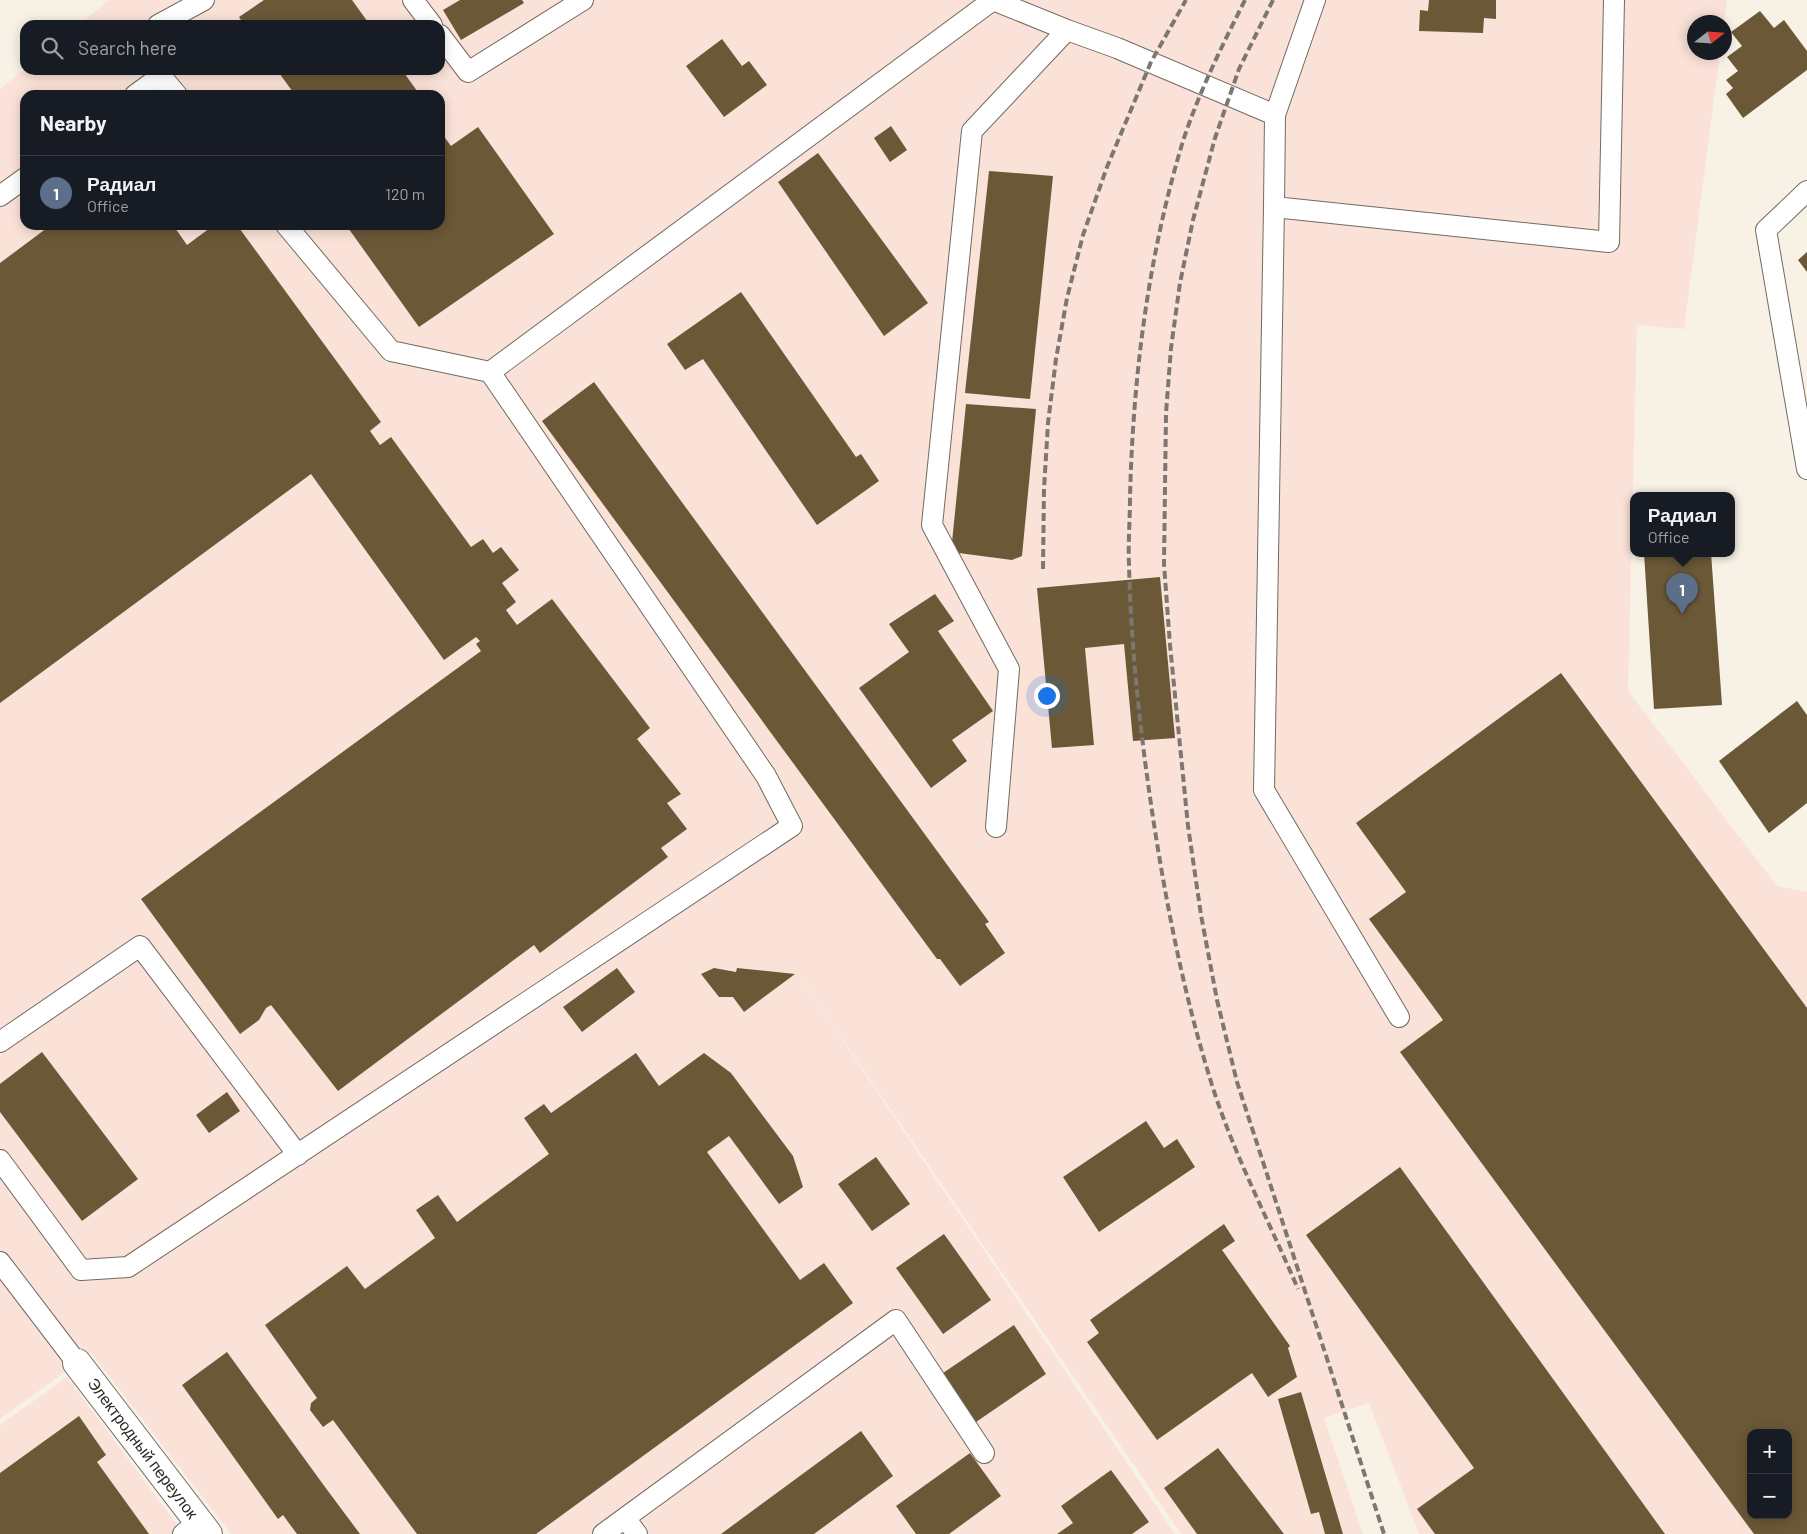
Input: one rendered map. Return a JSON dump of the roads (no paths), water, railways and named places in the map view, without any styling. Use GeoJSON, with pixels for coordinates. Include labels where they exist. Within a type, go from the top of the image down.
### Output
{"type":"FeatureCollection","features":[{"type":"Feature","properties":{"kind":"street","name":"Электродный переулок"},"geometry":{"type":"LineString","coordinates":[[77,1363],[197,1530]]}},
{"type":"Feature","properties":{"kind":"lane"},"geometry":{"type":"LineString","coordinates":[[167,20],[204,0]]}},
{"type":"Feature","properties":{"kind":"lane"},"geometry":{"type":"LineString","coordinates":[[413,0],[428,20]]}},
{"type":"Feature","properties":{"kind":"lane"},"geometry":{"type":"LineString","coordinates":[[445,42],[468,72],[583,0]]}},
{"type":"Feature","properties":{"kind":"lane"},"geometry":{"type":"LineString","coordinates":[[490,372],[993,0],[1117,48],[1275,115]]}},
{"type":"Feature","properties":{"kind":"lane"},"geometry":{"type":"LineString","coordinates":[[1315,0],[1275,115],[1264,790],[1399,1017]]}},
{"type":"Feature","properties":{"kind":"lane"},"geometry":{"type":"LineString","coordinates":[[1274,208],[1609,242],[1614,0]]}},
{"type":"Feature","properties":{"kind":"lane"},"geometry":{"type":"LineString","coordinates":[[996,827],[1009,669],[932,525],[972,131],[1067,30]]}},
{"type":"Feature","properties":{"kind":"lane"},"geometry":{"type":"LineString","coordinates":[[140,90],[156,75]]}},
{"type":"Feature","properties":{"kind":"lane"},"geometry":{"type":"LineString","coordinates":[[160,75],[173,90]]}},
{"type":"Feature","properties":{"kind":"lane"},"geometry":{"type":"LineString","coordinates":[[0,196],[20,182]]}},
{"type":"Feature","properties":{"kind":"lane"},"geometry":{"type":"LineString","coordinates":[[1807,191],[1766,230],[1807,469]]}},
{"type":"Feature","properties":{"kind":"lane"},"geometry":{"type":"LineString","coordinates":[[0,1160],[81,1270],[128,1267],[792,826],[766,776],[490,372],[391,351],[290,230]]}},
{"type":"Feature","properties":{"kind":"lane"},"geometry":{"type":"LineString","coordinates":[[0,1042],[140,946],[298,1155]]}},
{"type":"Feature","properties":{"kind":"lane"},"geometry":{"type":"LineString","coordinates":[[0,1262],[77,1363]]}},
{"type":"Feature","properties":{"kind":"lane"},"geometry":{"type":"LineString","coordinates":[[603,1534],[896,1320],[984,1453]]}},
{"type":"Feature","properties":{"kind":"lane"},"geometry":{"type":"LineString","coordinates":[[625,1518],[637,1534]]}},
{"type":"Feature","properties":{"kind":"railway"},"geometry":{"type":"LineString","coordinates":[[1043,569],[1044,489],[1048,423],[1056,359],[1067,298],[1083,235],[1107,167],[1151,62],[1186,0]]}},
{"type":"Feature","properties":{"kind":"railway"},"geometry":{"type":"LineString","coordinates":[[1245,0],[1219,52],[1189,123],[1160,228],[1144,317],[1135,407],[1129,539],[1130,595],[1140,719],[1157,846],[1184,984],[1221,1111],[1241,1162],[1298,1289]]}},
{"type":"Feature","properties":{"kind":"railway"},"geometry":{"type":"LineString","coordinates":[[1273,0],[1239,69],[1215,138],[1193,220],[1180,283],[1171,348],[1166,413],[1164,564],[1188,826],[1201,915],[1217,1000],[1237,1082],[1384,1534]]}},
{"type":"Feature","properties":{"kind":"place","name":"Радиал"},"geometry":{"type":"Point","coordinates":[1682,614]}}]}
